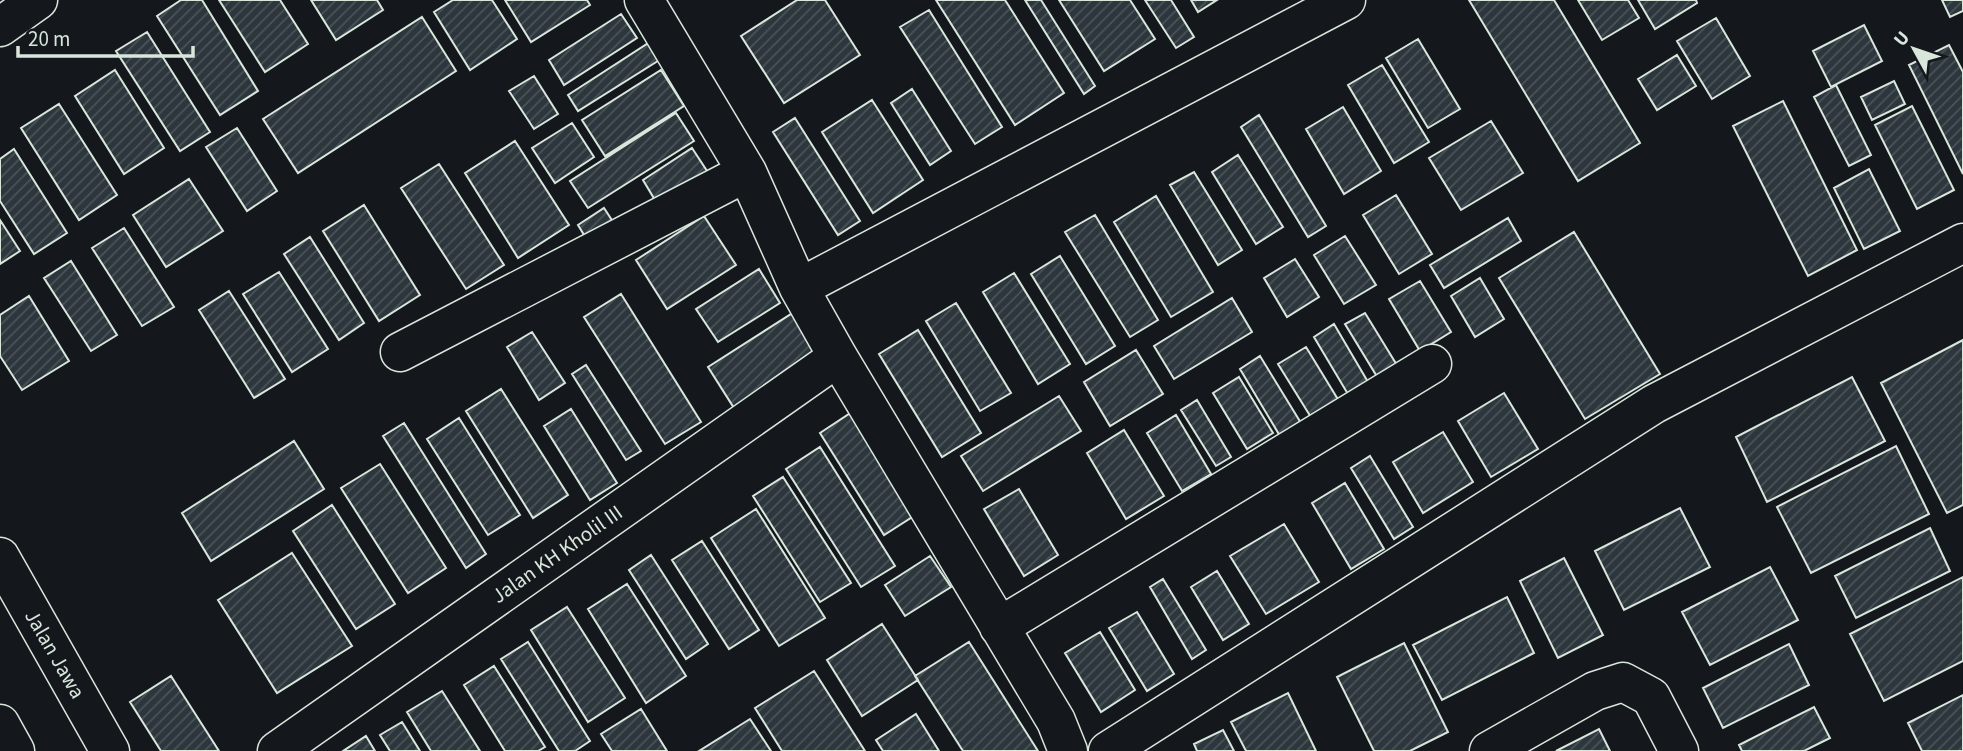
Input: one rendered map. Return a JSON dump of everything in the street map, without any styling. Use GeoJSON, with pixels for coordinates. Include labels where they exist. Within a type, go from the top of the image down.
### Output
{"type":"FeatureCollection","features":[{"type":"Feature","properties":{"kind":"street"},"geometry":{"type":"LineString","coordinates":[[0,27],[38,0]]}},
{"type":"Feature","properties":{"kind":"street"},"geometry":{"type":"LineString","coordinates":[[644,0],[747,172],[799,288],[1056,720],[1068,751]]}},
{"type":"Feature","properties":{"kind":"street"},"geometry":{"type":"LineString","coordinates":[[799,288],[1346,0]]}},
{"type":"Feature","properties":{"kind":"street"},"geometry":{"type":"LineString","coordinates":[[400,352],[747,172]]}},
{"type":"Feature","properties":{"kind":"street"},"geometry":{"type":"LineString","coordinates":[[1108,751],[1654,404],[1963,243]]}},
{"type":"Feature","properties":{"kind":"street","name":"Jalan KH Kholil III"},"geometry":{"type":"LineString","coordinates":[[277,751],[838,357]]}},
{"type":"Feature","properties":{"kind":"street"},"geometry":{"type":"LineString","coordinates":[[999,627],[1432,364]]}},
{"type":"Feature","properties":{"kind":"street","name":"Jalan Jawa"},"geometry":{"type":"LineString","coordinates":[[0,557],[110,751]]}},
{"type":"Feature","properties":{"kind":"street"},"geometry":{"type":"LineString","coordinates":[[1489,751],[1595,691],[1623,682],[1651,697],[1679,751]]}},
{"type":"Feature","properties":{"kind":"street"},"geometry":{"type":"LineString","coordinates":[[0,724],[15,751]]}},
{"type":"Feature","properties":{"kind":"building"},"geometry":{"type":"Polygon","coordinates":[[[181,0],[202,0],[258,91],[220,115],[157,16],[181,0]]]}},
{"type":"Feature","properties":{"kind":"building"},"geometry":{"type":"Polygon","coordinates":[[[219,0],[280,0],[308,44],[265,72],[219,0]]]}},
{"type":"Feature","properties":{"kind":"building"},"geometry":{"type":"Polygon","coordinates":[[[311,0],[377,0],[383,10],[336,40],[311,0]]]}},
{"type":"Feature","properties":{"kind":"building"},"geometry":{"type":"Polygon","coordinates":[[[453,0],[492,0],[517,39],[470,70],[434,12],[453,0]]]}},
{"type":"Feature","properties":{"kind":"building"},"geometry":{"type":"Polygon","coordinates":[[[505,0],[587,0],[590,5],[531,42],[505,0]]]}},
{"type":"Feature","properties":{"kind":"building"},"geometry":{"type":"Polygon","coordinates":[[[797,0],[825,0],[860,55],[784,103],[741,36],[797,0]]]}},
{"type":"Feature","properties":{"kind":"building"},"geometry":{"type":"Polygon","coordinates":[[[936,0],[1005,0],[1064,93],[1015,125],[936,0]]]}},
{"type":"Feature","properties":{"kind":"building"},"geometry":{"type":"Polygon","coordinates":[[[1025,0],[1041,0],[1095,86],[1084,94],[1025,0]]]}},
{"type":"Feature","properties":{"kind":"building"},"geometry":{"type":"Polygon","coordinates":[[[1059,0],[1130,0],[1155,39],[1104,71],[1059,0]]]}},
{"type":"Feature","properties":{"kind":"building"},"geometry":{"type":"Polygon","coordinates":[[[1145,0],[1171,0],[1194,37],[1176,48],[1145,0]]]}},
{"type":"Feature","properties":{"kind":"building"},"geometry":{"type":"Polygon","coordinates":[[[1191,0],[1217,0],[1198,12],[1191,0]]]}},
{"type":"Feature","properties":{"kind":"building"},"geometry":{"type":"Polygon","coordinates":[[[1469,0],[1554,0],[1640,143],[1578,181],[1469,0]]]}},
{"type":"Feature","properties":{"kind":"building"},"geometry":{"type":"Polygon","coordinates":[[[1578,0],[1628,0],[1639,18],[1602,40],[1578,0]]]}},
{"type":"Feature","properties":{"kind":"building"},"geometry":{"type":"Polygon","coordinates":[[[1638,0],[1696,0],[1697,3],[1655,29],[1638,0]]]}},
{"type":"Feature","properties":{"kind":"building"},"geometry":{"type":"Polygon","coordinates":[[[1942,0],[1963,0],[1963,11],[1950,17],[1942,0]]]}},
{"type":"Feature","properties":{"kind":"building"},"geometry":{"type":"Polygon","coordinates":[[[929,10],[1002,127],[975,144],[900,27],[929,10]]]}},
{"type":"Feature","properties":{"kind":"building"},"geometry":{"type":"Polygon","coordinates":[[[621,14],[637,38],[564,85],[549,60],[621,14]]]}},
{"type":"Feature","properties":{"kind":"building"},"geometry":{"type":"Polygon","coordinates":[[[422,17],[456,71],[298,173],[263,119],[422,17]]]}},
{"type":"Feature","properties":{"kind":"building"},"geometry":{"type":"Polygon","coordinates":[[[1716,18],[1750,76],[1712,99],[1677,41],[1716,18]]]}},
{"type":"Feature","properties":{"kind":"building"},"geometry":{"type":"Polygon","coordinates":[[[1864,25],[1882,61],[1831,87],[1813,51],[1864,25]]]}},
{"type":"Feature","properties":{"kind":"building"},"geometry":{"type":"Polygon","coordinates":[[[147,32],[210,132],[180,151],[116,51],[147,32]]]}},
{"type":"Feature","properties":{"kind":"building"},"geometry":{"type":"Polygon","coordinates":[[[1418,39],[1460,109],[1428,128],[1386,58],[1418,39]]]}},
{"type":"Feature","properties":{"kind":"building"},"geometry":{"type":"Polygon","coordinates":[[[650,42],[661,59],[578,111],[568,95],[650,42]]]}},
{"type":"Feature","properties":{"kind":"building"},"geometry":{"type":"Polygon","coordinates":[[[1949,45],[1963,72],[1963,174],[1909,65],[1949,45]]]}},
{"type":"Feature","properties":{"kind":"building"},"geometry":{"type":"Polygon","coordinates":[[[1677,55],[1696,86],[1657,110],[1638,79],[1677,55]]]}},
{"type":"Feature","properties":{"kind":"building"},"geometry":{"type":"Polygon","coordinates":[[[1382,65],[1429,142],[1394,163],[1348,85],[1382,65]]]}},
{"type":"Feature","properties":{"kind":"building"},"geometry":{"type":"Polygon","coordinates":[[[115,70],[164,148],[124,174],[75,96],[115,70]]]}},
{"type":"Feature","properties":{"kind":"building"},"geometry":{"type":"Polygon","coordinates":[[[661,70],[684,106],[605,156],[582,120],[661,70]]]}},
{"type":"Feature","properties":{"kind":"building"},"geometry":{"type":"Polygon","coordinates":[[[534,76],[558,114],[534,129],[509,91],[534,76]]]}},
{"type":"Feature","properties":{"kind":"building"},"geometry":{"type":"Polygon","coordinates":[[[1894,81],[1905,104],[1872,120],[1861,97],[1894,81]]]}},
{"type":"Feature","properties":{"kind":"building"},"geometry":{"type":"Polygon","coordinates":[[[1836,85],[1871,155],[1849,166],[1814,97],[1836,85]]]}},
{"type":"Feature","properties":{"kind":"building"},"geometry":{"type":"Polygon","coordinates":[[[912,89],[951,151],[930,165],[891,103],[912,89]]]}},
{"type":"Feature","properties":{"kind":"building"},"geometry":{"type":"Polygon","coordinates":[[[872,100],[923,180],[873,213],[822,132],[872,100]]]}},
{"type":"Feature","properties":{"kind":"building"},"geometry":{"type":"Polygon","coordinates":[[[1783,101],[1857,250],[1808,276],[1733,126],[1783,101]]]}},
{"type":"Feature","properties":{"kind":"building"},"geometry":{"type":"Polygon","coordinates":[[[59,104],[117,195],[79,220],[21,128],[59,104]]]}},
{"type":"Feature","properties":{"kind":"building"},"geometry":{"type":"Polygon","coordinates":[[[1912,106],[1954,190],[1917,209],[1875,125],[1912,106]]]}},
{"type":"Feature","properties":{"kind":"building"},"geometry":{"type":"Polygon","coordinates":[[[1343,107],[1381,171],[1344,194],[1306,129],[1343,107]]]}},
{"type":"Feature","properties":{"kind":"building"},"geometry":{"type":"Polygon","coordinates":[[[676,113],[694,141],[588,208],[570,181],[676,113]]]}},
{"type":"Feature","properties":{"kind":"building"},"geometry":{"type":"Polygon","coordinates":[[[1259,115],[1326,226],[1308,237],[1241,127],[1259,115]]]}},
{"type":"Feature","properties":{"kind":"building"},"geometry":{"type":"Polygon","coordinates":[[[795,118],[860,221],[838,235],[773,132],[795,118]]]}},
{"type":"Feature","properties":{"kind":"building"},"geometry":{"type":"Polygon","coordinates":[[[1491,121],[1523,173],[1461,210],[1429,158],[1491,121]]]}},
{"type":"Feature","properties":{"kind":"building"},"geometry":{"type":"Polygon","coordinates":[[[572,123],[594,157],[555,183],[532,148],[572,123]]]}},
{"type":"Feature","properties":{"kind":"building"},"geometry":{"type":"Polygon","coordinates":[[[237,128],[277,191],[247,211],[206,147],[237,128]]]}},
{"type":"Feature","properties":{"kind":"building"},"geometry":{"type":"Polygon","coordinates":[[[515,141],[569,225],[518,258],[465,173],[515,141]]]}},
{"type":"Feature","properties":{"kind":"building"},"geometry":{"type":"Polygon","coordinates":[[[692,148],[709,174],[658,205],[643,180],[692,148]]]}},
{"type":"Feature","properties":{"kind":"building"},"geometry":{"type":"Polygon","coordinates":[[[14,149],[67,233],[34,254],[0,201],[0,159],[14,149]]]}},
{"type":"Feature","properties":{"kind":"building"},"geometry":{"type":"Polygon","coordinates":[[[1238,155],[1283,227],[1256,244],[1212,172],[1238,155]]]}},
{"type":"Feature","properties":{"kind":"building"},"geometry":{"type":"Polygon","coordinates":[[[439,164],[504,265],[466,289],[401,188],[439,164]]]}},
{"type":"Feature","properties":{"kind":"building"},"geometry":{"type":"Polygon","coordinates":[[[1869,169],[1900,231],[1864,249],[1834,188],[1869,169]]]}},
{"type":"Feature","properties":{"kind":"building"},"geometry":{"type":"Polygon","coordinates":[[[1194,172],[1242,250],[1218,265],[1170,185],[1194,172]]]}},
{"type":"Feature","properties":{"kind":"building"},"geometry":{"type":"Polygon","coordinates":[[[189,179],[223,231],[166,267],[133,215],[189,179]]]}},
{"type":"Feature","properties":{"kind":"building"},"geometry":{"type":"Polygon","coordinates":[[[1396,195],[1432,254],[1399,274],[1363,215],[1396,195]]]}},
{"type":"Feature","properties":{"kind":"building"},"geometry":{"type":"Polygon","coordinates":[[[1156,196],[1213,292],[1171,317],[1114,222],[1156,196]]]}},
{"type":"Feature","properties":{"kind":"building"},"geometry":{"type":"Polygon","coordinates":[[[364,205],[420,295],[379,321],[323,231],[364,205]]]}},
{"type":"Feature","properties":{"kind":"building"},"geometry":{"type":"Polygon","coordinates":[[[604,208],[619,231],[592,248],[578,225],[604,208]]]}},
{"type":"Feature","properties":{"kind":"building"},"geometry":{"type":"Polygon","coordinates":[[[1095,215],[1158,320],[1130,337],[1065,232],[1095,215]]]}},
{"type":"Feature","properties":{"kind":"building"},"geometry":{"type":"Polygon","coordinates":[[[704,216],[736,265],[667,309],[636,260],[704,216]]]}},
{"type":"Feature","properties":{"kind":"building"},"geometry":{"type":"Polygon","coordinates":[[[1508,218],[1521,241],[1444,288],[1430,265],[1508,218]]]}},
{"type":"Feature","properties":{"kind":"building"},"geometry":{"type":"Polygon","coordinates":[[[0,220],[20,251],[0,264],[0,220]]]}},
{"type":"Feature","properties":{"kind":"building"},"geometry":{"type":"Polygon","coordinates":[[[124,228],[174,307],[142,326],[92,248],[124,228]]]}},
{"type":"Feature","properties":{"kind":"building"},"geometry":{"type":"Polygon","coordinates":[[[1574,232],[1660,374],[1585,419],[1499,278],[1574,232]]]}},
{"type":"Feature","properties":{"kind":"building"},"geometry":{"type":"Polygon","coordinates":[[[1345,236],[1376,285],[1344,304],[1314,255],[1345,236]]]}},
{"type":"Feature","properties":{"kind":"building"},"geometry":{"type":"Polygon","coordinates":[[[310,237],[364,323],[339,340],[284,254],[310,237]]]}},
{"type":"Feature","properties":{"kind":"building"},"geometry":{"type":"Polygon","coordinates":[[[1060,256],[1115,346],[1086,364],[1031,274],[1060,256]]]}},
{"type":"Feature","properties":{"kind":"building"},"geometry":{"type":"Polygon","coordinates":[[[1295,259],[1319,297],[1287,317],[1264,278],[1295,259]]]}},
{"type":"Feature","properties":{"kind":"building"},"geometry":{"type":"Polygon","coordinates":[[[71,261],[117,335],[91,351],[44,278],[71,261]]]}},
{"type":"Feature","properties":{"kind":"building"},"geometry":{"type":"Polygon","coordinates":[[[759,269],[780,303],[718,342],[696,309],[759,269]]]}},
{"type":"Feature","properties":{"kind":"building"},"geometry":{"type":"Polygon","coordinates":[[[279,272],[328,349],[292,372],[243,294],[279,272]]]}},
{"type":"Feature","properties":{"kind":"building"},"geometry":{"type":"Polygon","coordinates":[[[1014,273],[1070,364],[1038,384],[983,292],[1014,273]]]}},
{"type":"Feature","properties":{"kind":"building"},"geometry":{"type":"Polygon","coordinates":[[[1480,278],[1504,319],[1475,337],[1451,296],[1480,278]]]}},
{"type":"Feature","properties":{"kind":"building"},"geometry":{"type":"Polygon","coordinates":[[[1420,281],[1451,332],[1420,351],[1389,299],[1420,281]]]}},
{"type":"Feature","properties":{"kind":"building"},"geometry":{"type":"Polygon","coordinates":[[[229,291],[285,379],[254,398],[199,310],[229,291]]]}},
{"type":"Feature","properties":{"kind":"building"},"geometry":{"type":"Polygon","coordinates":[[[621,294],[701,422],[665,444],[584,317],[621,294]]]}},
{"type":"Feature","properties":{"kind":"building"},"geometry":{"type":"Polygon","coordinates":[[[29,296],[69,361],[22,390],[0,356],[0,315],[29,296]]]}},
{"type":"Feature","properties":{"kind":"building"},"geometry":{"type":"Polygon","coordinates":[[[1232,298],[1252,332],[1174,379],[1154,346],[1232,298]]]}},
{"type":"Feature","properties":{"kind":"building"},"geometry":{"type":"Polygon","coordinates":[[[956,303],[1011,393],[980,411],[926,321],[956,303]]]}},
{"type":"Feature","properties":{"kind":"building"},"geometry":{"type":"Polygon","coordinates":[[[802,307],[827,349],[734,408],[708,367],[802,307]]]}},
{"type":"Feature","properties":{"kind":"building"},"geometry":{"type":"Polygon","coordinates":[[[1365,313],[1403,375],[1384,388],[1345,324],[1365,313]]]}},
{"type":"Feature","properties":{"kind":"building"},"geometry":{"type":"Polygon","coordinates":[[[1334,324],[1375,394],[1355,406],[1314,337],[1334,324]]]}},
{"type":"Feature","properties":{"kind":"building"},"geometry":{"type":"Polygon","coordinates":[[[918,330],[981,433],[942,457],[879,354],[918,330]]]}},
{"type":"Feature","properties":{"kind":"building"},"geometry":{"type":"Polygon","coordinates":[[[532,332],[565,383],[539,400],[507,347],[532,332]]]}},
{"type":"Feature","properties":{"kind":"building"},"geometry":{"type":"Polygon","coordinates":[[[1963,340],[1963,505],[1947,513],[1881,383],[1963,340]]]}},
{"type":"Feature","properties":{"kind":"building"},"geometry":{"type":"Polygon","coordinates":[[[1306,347],[1345,411],[1317,427],[1278,364],[1306,347]]]}},
{"type":"Feature","properties":{"kind":"building"},"geometry":{"type":"Polygon","coordinates":[[[1136,350],[1163,394],[1110,426],[1084,382],[1136,350]]]}},
{"type":"Feature","properties":{"kind":"building"},"geometry":{"type":"Polygon","coordinates":[[[1260,356],[1304,428],[1283,441],[1240,369],[1260,356]]]}},
{"type":"Feature","properties":{"kind":"building"},"geometry":{"type":"Polygon","coordinates":[[[586,365],[641,451],[626,460],[572,374],[586,365]]]}},
{"type":"Feature","properties":{"kind":"building"},"geometry":{"type":"Polygon","coordinates":[[[1239,377],[1273,433],[1247,449],[1213,393],[1239,377]]]}},
{"type":"Feature","properties":{"kind":"building"},"geometry":{"type":"Polygon","coordinates":[[[1852,377],[1885,441],[1767,502],[1736,437],[1852,377]]]}},
{"type":"Feature","properties":{"kind":"building"},"geometry":{"type":"Polygon","coordinates":[[[501,389],[568,495],[533,518],[466,411],[501,389]]]}},
{"type":"Feature","properties":{"kind":"building"},"geometry":{"type":"Polygon","coordinates":[[[1504,393],[1538,449],[1491,477],[1458,421],[1504,393]]]}},
{"type":"Feature","properties":{"kind":"building"},"geometry":{"type":"Polygon","coordinates":[[[1059,396],[1081,431],[983,491],[961,456],[1059,396]]]}},
{"type":"Feature","properties":{"kind":"building"},"geometry":{"type":"Polygon","coordinates":[[[1197,400],[1231,457],[1216,466],[1181,410],[1197,400]]]}},
{"type":"Feature","properties":{"kind":"building"},"geometry":{"type":"Polygon","coordinates":[[[571,409],[617,483],[590,500],[544,426],[571,409]]]}},
{"type":"Feature","properties":{"kind":"building"},"geometry":{"type":"Polygon","coordinates":[[[852,412],[917,514],[884,535],[820,433],[852,412]]]}},
{"type":"Feature","properties":{"kind":"building"},"geometry":{"type":"Polygon","coordinates":[[[1176,415],[1211,474],[1182,491],[1147,433],[1176,415]]]}},
{"type":"Feature","properties":{"kind":"building"},"geometry":{"type":"Polygon","coordinates":[[[459,418],[520,515],[488,535],[427,439],[459,418]]]}},
{"type":"Feature","properties":{"kind":"building"},"geometry":{"type":"Polygon","coordinates":[[[404,423],[486,554],[466,568],[383,436],[404,423]]]}},
{"type":"Feature","properties":{"kind":"building"},"geometry":{"type":"Polygon","coordinates":[[[1124,430],[1164,496],[1126,519],[1087,453],[1124,430]]]}},
{"type":"Feature","properties":{"kind":"building"},"geometry":{"type":"Polygon","coordinates":[[[1443,432],[1473,482],[1423,513],[1393,462],[1443,432]]]}},
{"type":"Feature","properties":{"kind":"building"},"geometry":{"type":"Polygon","coordinates":[[[294,441],[324,489],[211,561],[182,513],[294,441]]]}},
{"type":"Feature","properties":{"kind":"building"},"geometry":{"type":"Polygon","coordinates":[[[1896,446],[1929,514],[1811,573],[1777,507],[1896,446]]]}},
{"type":"Feature","properties":{"kind":"building"},"geometry":{"type":"Polygon","coordinates":[[[820,447],[895,566],[861,587],[786,469],[820,447]]]}},
{"type":"Feature","properties":{"kind":"building"},"geometry":{"type":"Polygon","coordinates":[[[1370,456],[1413,527],[1394,539],[1351,468],[1370,456]]]}},
{"type":"Feature","properties":{"kind":"building"},"geometry":{"type":"Polygon","coordinates":[[[380,464],[446,568],[408,593],[341,488],[380,464]]]}},
{"type":"Feature","properties":{"kind":"building"},"geometry":{"type":"Polygon","coordinates":[[[783,477],[851,583],[820,602],[753,496],[783,477]]]}},
{"type":"Feature","properties":{"kind":"building"},"geometry":{"type":"Polygon","coordinates":[[[1345,483],[1384,549],[1351,569],[1312,503],[1345,483]]]}},
{"type":"Feature","properties":{"kind":"building"},"geometry":{"type":"Polygon","coordinates":[[[1019,489],[1058,555],[1024,576],[984,509],[1019,489]]]}},
{"type":"Feature","properties":{"kind":"building"},"geometry":{"type":"Polygon","coordinates":[[[332,505],[395,604],[356,629],[293,531],[332,505]]]}},
{"type":"Feature","properties":{"kind":"building"},"geometry":{"type":"Polygon","coordinates":[[[1680,508],[1710,567],[1624,610],[1595,551],[1680,508]]]}},
{"type":"Feature","properties":{"kind":"building"},"geometry":{"type":"Polygon","coordinates":[[[756,509],[825,618],[779,646],[711,538],[756,509]]]}},
{"type":"Feature","properties":{"kind":"building"},"geometry":{"type":"Polygon","coordinates":[[[1284,524],[1319,582],[1266,614],[1230,556],[1284,524]]]}},
{"type":"Feature","properties":{"kind":"building"},"geometry":{"type":"Polygon","coordinates":[[[1930,528],[1950,571],[1856,618],[1835,576],[1930,528]]]}},
{"type":"Feature","properties":{"kind":"building"},"geometry":{"type":"Polygon","coordinates":[[[702,541],[759,630],[729,649],[672,560],[702,541]]]}},
{"type":"Feature","properties":{"kind":"building"},"geometry":{"type":"Polygon","coordinates":[[[292,553],[352,646],[277,693],[218,600],[292,553]]]}},
{"type":"Feature","properties":{"kind":"building"},"geometry":{"type":"Polygon","coordinates":[[[651,555],[708,644],[686,659],[629,570],[651,555]]]}},
{"type":"Feature","properties":{"kind":"building"},"geometry":{"type":"Polygon","coordinates":[[[930,556],[951,587],[905,616],[885,585],[930,556]]]}},
{"type":"Feature","properties":{"kind":"building"},"geometry":{"type":"Polygon","coordinates":[[[1564,558],[1603,635],[1558,658],[1520,581],[1564,558]]]}},
{"type":"Feature","properties":{"kind":"building"},"geometry":{"type":"Polygon","coordinates":[[[1770,567],[1798,620],[1710,665],[1682,612],[1770,567]]]}},
{"type":"Feature","properties":{"kind":"building"},"geometry":{"type":"Polygon","coordinates":[[[1217,571],[1249,624],[1223,640],[1191,587],[1217,571]]]}},
{"type":"Feature","properties":{"kind":"building"},"geometry":{"type":"Polygon","coordinates":[[[1963,577],[1963,661],[1884,701],[1850,634],[1963,577]]]}},
{"type":"Feature","properties":{"kind":"building"},"geometry":{"type":"Polygon","coordinates":[[[1163,579],[1206,650],[1192,659],[1150,587],[1163,579]]]}},
{"type":"Feature","properties":{"kind":"building"},"geometry":{"type":"Polygon","coordinates":[[[627,584],[686,676],[646,703],[588,609],[627,584]]]}},
{"type":"Feature","properties":{"kind":"building"},"geometry":{"type":"Polygon","coordinates":[[[1507,597],[1534,653],[1442,700],[1413,645],[1507,597]]]}},
{"type":"Feature","properties":{"kind":"building"},"geometry":{"type":"Polygon","coordinates":[[[567,607],[625,698],[588,722],[531,630],[567,607]]]}},
{"type":"Feature","properties":{"kind":"building"},"geometry":{"type":"Polygon","coordinates":[[[1137,612],[1174,674],[1147,691],[1109,628],[1137,612]]]}},
{"type":"Feature","properties":{"kind":"building"},"geometry":{"type":"Polygon","coordinates":[[[882,624],[918,680],[862,716],[827,660],[882,624]]]}},
{"type":"Feature","properties":{"kind":"building"},"geometry":{"type":"Polygon","coordinates":[[[1100,632],[1135,690],[1101,712],[1065,653],[1100,632]]]}},
{"type":"Feature","properties":{"kind":"building"},"geometry":{"type":"Polygon","coordinates":[[[528,642],[590,741],[575,751],[559,751],[501,659],[528,642]]]}},
{"type":"Feature","properties":{"kind":"building"},"geometry":{"type":"Polygon","coordinates":[[[969,642],[1038,751],[963,751],[915,676],[969,642]]]}},
{"type":"Feature","properties":{"kind":"building"},"geometry":{"type":"Polygon","coordinates":[[[1404,643],[1448,732],[1410,751],[1374,751],[1337,677],[1404,643]]]}},
{"type":"Feature","properties":{"kind":"building"},"geometry":{"type":"Polygon","coordinates":[[[1789,644],[1809,685],[1723,728],[1703,688],[1789,644]]]}},
{"type":"Feature","properties":{"kind":"building"},"geometry":{"type":"Polygon","coordinates":[[[494,666],[545,747],[538,751],[505,751],[464,685],[494,666]]]}},
{"type":"Feature","properties":{"kind":"building"},"geometry":{"type":"Polygon","coordinates":[[[814,671],[865,751],[782,751],[755,708],[814,671]]]}},
{"type":"Feature","properties":{"kind":"building"},"geometry":{"type":"Polygon","coordinates":[[[171,676],[219,751],[161,751],[130,702],[171,676]]]}},
{"type":"Feature","properties":{"kind":"building"},"geometry":{"type":"Polygon","coordinates":[[[442,691],[480,751],[431,751],[407,712],[442,691]]]}},
{"type":"Feature","properties":{"kind":"building"},"geometry":{"type":"Polygon","coordinates":[[[1288,693],[1316,751],[1246,751],[1231,722],[1288,693]]]}},
{"type":"Feature","properties":{"kind":"building"},"geometry":{"type":"Polygon","coordinates":[[[1963,695],[1963,751],[1922,751],[1908,723],[1963,695]]]}},
{"type":"Feature","properties":{"kind":"building"},"geometry":{"type":"Polygon","coordinates":[[[1814,707],[1830,738],[1804,751],[1742,751],[1739,745],[1814,707]]]}},
{"type":"Feature","properties":{"kind":"building"},"geometry":{"type":"Polygon","coordinates":[[[641,709],[667,751],[612,751],[601,734],[641,709]]]}},
{"type":"Feature","properties":{"kind":"building"},"geometry":{"type":"Polygon","coordinates":[[[916,714],[939,751],[883,751],[876,740],[916,714]]]}},
{"type":"Feature","properties":{"kind":"building"},"geometry":{"type":"Polygon","coordinates":[[[750,719],[771,751],[699,751],[750,719]]]}},
{"type":"Feature","properties":{"kind":"building"},"geometry":{"type":"Polygon","coordinates":[[[402,722],[420,751],[390,751],[380,735],[402,722]]]}},
{"type":"Feature","properties":{"kind":"building"},"geometry":{"type":"Polygon","coordinates":[[[1599,729],[1610,751],[1556,751],[1599,729]]]}},
{"type":"Feature","properties":{"kind":"building"},"geometry":{"type":"Polygon","coordinates":[[[1223,730],[1234,751],[1197,751],[1194,744],[1223,730]]]}},
{"type":"Feature","properties":{"kind":"building"},"geometry":{"type":"Polygon","coordinates":[[[366,736],[375,751],[343,751],[366,736]]]}}]}
